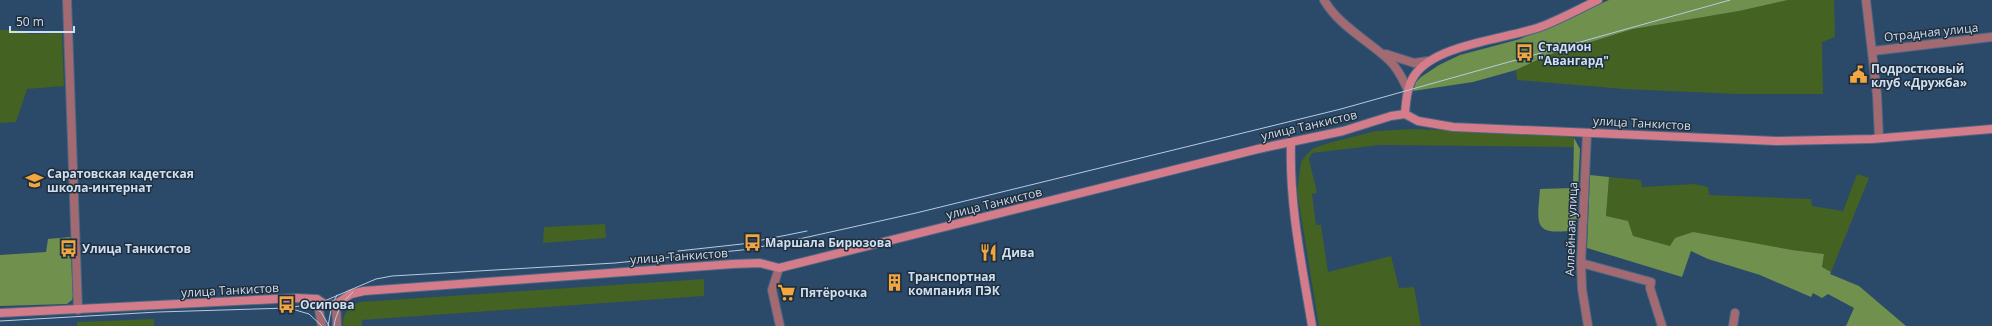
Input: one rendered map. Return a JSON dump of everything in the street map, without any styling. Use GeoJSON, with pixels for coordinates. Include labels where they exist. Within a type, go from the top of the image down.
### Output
{"type":"FeatureCollection","features":[{"type":"Feature","properties":{"kind":"main road"},"geometry":{"type":"LineString","coordinates":[[1405,114],[1408,90],[1414,75],[1428,62],[1457,49],[1500,36],[1539,27],[1598,0]]}},
{"type":"Feature","properties":{"kind":"main road","name":"улица Танкистов"},"geometry":{"type":"LineString","coordinates":[[326,305],[336,304],[351,294],[364,291],[734,264],[760,263],[779,268],[1258,149],[1343,131],[1391,116],[1405,114],[1418,121],[1453,127],[1776,141],[1879,138],[1992,129]]}},
{"type":"Feature","properties":{"kind":"main road"},"geometry":{"type":"LineString","coordinates":[[1291,143],[1290,175],[1292,203],[1312,326]]}},
{"type":"Feature","properties":{"kind":"main road","name":"улица Танкистов"},"geometry":{"type":"LineString","coordinates":[[0,312],[317,299]]}},
{"type":"Feature","properties":{"kind":"main road"},"geometry":{"type":"LineString","coordinates":[[317,299],[326,305]]}},
{"type":"Feature","properties":{"kind":"street"},"geometry":{"type":"LineString","coordinates":[[67,0],[78,310]]}},
{"type":"Feature","properties":{"kind":"street"},"geometry":{"type":"LineString","coordinates":[[1324,0],[1337,17],[1391,62],[1401,75],[1408,90]]}},
{"type":"Feature","properties":{"kind":"street"},"geometry":{"type":"LineString","coordinates":[[1866,0],[1873,51],[1879,138]]}},
{"type":"Feature","properties":{"kind":"street","name":"Отрадная улица"},"geometry":{"type":"LineString","coordinates":[[1873,51],[1992,37]]}},
{"type":"Feature","properties":{"kind":"street"},"geometry":{"type":"LineString","coordinates":[[1378,50],[1395,58],[1414,63],[1428,62]]}},
{"type":"Feature","properties":{"kind":"street","name":"Аллейная улица"},"geometry":{"type":"LineString","coordinates":[[1587,133],[1581,263],[1582,289],[1588,326]]}},
{"type":"Feature","properties":{"kind":"street"},"geometry":{"type":"LineString","coordinates":[[1581,263],[1651,282],[1650,288],[1662,326]]}},
{"type":"Feature","properties":{"kind":"street"},"geometry":{"type":"LineString","coordinates":[[779,268],[772,290],[780,326]]}},
{"type":"Feature","properties":{"kind":"street"},"geometry":{"type":"LineString","coordinates":[[317,299],[321,312],[322,326]]}},
{"type":"Feature","properties":{"kind":"street"},"geometry":{"type":"LineString","coordinates":[[336,304],[337,326]]}},
{"type":"Feature","properties":{"kind":"street"},"geometry":{"type":"LineString","coordinates":[[321,312],[326,305]]}},
{"type":"Feature","properties":{"kind":"street"},"geometry":{"type":"LineString","coordinates":[[1733,326],[1735,312]]}},
{"type":"Feature","properties":{"kind":"green space"},"geometry":{"type":"Polygon","coordinates":[[[1609,0],[1788,0],[1739,11],[1633,29],[1548,55],[1516,70],[1473,82],[1413,91],[1416,82],[1421,77],[1439,65],[1460,55],[1520,39],[1609,0]]]}},
{"type":"Feature","properties":{"kind":"green space"},"geometry":{"type":"Polygon","coordinates":[[[1788,0],[1834,0],[1835,37],[1822,42],[1823,94],[1737,94],[1624,89],[1517,80],[1516,70],[1548,55],[1633,29],[1739,11],[1788,0]]]}},
{"type":"Feature","properties":{"kind":"green space"},"geometry":{"type":"Polygon","coordinates":[[[0,30],[16,30],[30,34],[62,33],[64,86],[27,89],[16,122],[0,123],[0,30]]]}},
{"type":"Feature","properties":{"kind":"green space"},"geometry":{"type":"Polygon","coordinates":[[[1411,129],[1569,135],[1574,138],[1574,147],[1380,145],[1312,153],[1309,159],[1317,193],[1312,194],[1316,225],[1321,225],[1328,272],[1391,256],[1399,288],[1414,287],[1421,326],[1319,326],[1297,191],[1301,162],[1314,148],[1332,142],[1376,131],[1411,129]]]}},
{"type":"Feature","properties":{"kind":"green space"},"geometry":{"type":"Polygon","coordinates":[[[1574,138],[1580,149],[1576,230],[1552,231],[1541,226],[1539,220],[1538,212],[1540,189],[1573,188],[1574,138]]]}},
{"type":"Feature","properties":{"kind":"green space"},"geometry":{"type":"Polygon","coordinates":[[[1857,174],[1869,178],[1831,272],[1822,267],[1824,254],[1792,250],[1670,246],[1632,236],[1606,216],[1609,177],[1641,180],[1642,187],[1694,184],[1708,187],[1709,195],[1811,199],[1812,206],[1843,211],[1857,174]]]}},
{"type":"Feature","properties":{"kind":"green space"},"geometry":{"type":"Polygon","coordinates":[[[1590,175],[1609,177],[1606,216],[1628,221],[1633,236],[1670,246],[1675,238],[1693,232],[1792,250],[1824,254],[1822,267],[1831,272],[1830,274],[1859,286],[1906,326],[1846,326],[1854,308],[1828,294],[1822,298],[1813,293],[1811,297],[1760,275],[1708,259],[1691,251],[1682,277],[1587,248],[1590,175]]]}},
{"type":"Feature","properties":{"kind":"green space"},"geometry":{"type":"Polygon","coordinates":[[[605,224],[606,238],[543,243],[544,227],[605,224]]]}},
{"type":"Feature","properties":{"kind":"green space"},"geometry":{"type":"Polygon","coordinates":[[[70,237],[72,300],[67,304],[0,306],[0,255],[46,252],[48,239],[70,237]]]}},
{"type":"Feature","properties":{"kind":"green space"},"geometry":{"type":"Polygon","coordinates":[[[704,279],[704,296],[362,320],[362,326],[343,326],[347,311],[360,302],[704,279]]]}},
{"type":"Feature","properties":{"kind":"green space"},"geometry":{"type":"Polygon","coordinates":[[[154,319],[154,326],[77,326],[77,322],[154,319]]]}},
{"type":"Feature","properties":{"kind":"tram line"},"geometry":{"type":"LineString","coordinates":[[0,321],[158,312],[288,308],[322,302],[376,279],[392,276],[615,263],[742,250],[781,243],[916,213],[1341,109],[1730,0]]}},
{"type":"Feature","properties":{"kind":"tram line"},"geometry":{"type":"LineString","coordinates":[[678,251],[742,244],[807,231]]}},
{"type":"Feature","properties":{"kind":"tram line"},"geometry":{"type":"LineString","coordinates":[[334,326],[340,307],[353,292]]}},
{"type":"Feature","properties":{"kind":"tram line"},"geometry":{"type":"LineString","coordinates":[[328,326],[332,305],[337,295]]}},
{"type":"Feature","properties":{"kind":"tram line"},"geometry":{"type":"LineString","coordinates":[[305,304],[321,312],[329,326]]}},
{"type":"Feature","properties":{"kind":"tram line"},"geometry":{"type":"LineString","coordinates":[[292,309],[309,314],[322,326]]}},
{"type":"Feature","properties":{"kind":"place","name":"Стадион \"Авангард\""},"geometry":{"type":"Point","coordinates":[1525,53]}},
{"type":"Feature","properties":{"kind":"place","name":"Подростковый клуб «Дружба»"},"geometry":{"type":"Point","coordinates":[1858,75]}},
{"type":"Feature","properties":{"kind":"place","name":"Саратовская кадетская школа-интернат"},"geometry":{"type":"Point","coordinates":[34,180]}},
{"type":"Feature","properties":{"kind":"place","name":"Маршала Бирюзова"},"geometry":{"type":"Point","coordinates":[752,242]}},
{"type":"Feature","properties":{"kind":"place","name":"Улица Танкистов"},"geometry":{"type":"Point","coordinates":[69,248]}},
{"type":"Feature","properties":{"kind":"place","name":"Дива"},"geometry":{"type":"Point","coordinates":[989,252]}},
{"type":"Feature","properties":{"kind":"place","name":"Транспортная компания ПЭК"},"geometry":{"type":"Point","coordinates":[895,283]}},
{"type":"Feature","properties":{"kind":"place","name":"Пятёрочка"},"geometry":{"type":"Point","coordinates":[787,292]}},
{"type":"Feature","properties":{"kind":"place","name":"Осипова"},"geometry":{"type":"Point","coordinates":[287,304]}}]}
